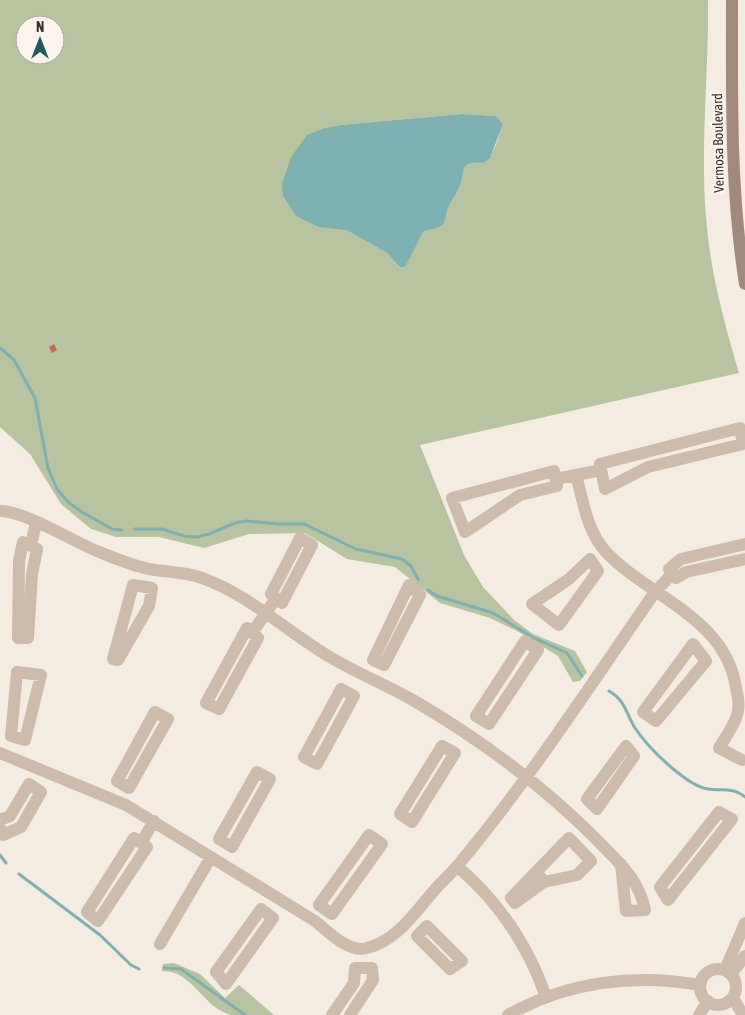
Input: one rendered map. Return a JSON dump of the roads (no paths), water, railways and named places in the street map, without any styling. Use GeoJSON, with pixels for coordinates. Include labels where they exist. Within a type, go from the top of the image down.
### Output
{"type":"FeatureCollection","features":[{"type":"Feature","properties":{"kind":"main road","name":"Vermosa Boulevard"},"geometry":{"type":"LineString","coordinates":[[732,0],[732,170],[737,228],[745,284]]}},
{"type":"Feature","properties":{"kind":"street"},"geometry":{"type":"LineString","coordinates":[[740,428],[743,444],[648,467],[605,489],[601,470],[600,464],[740,428]]}},
{"type":"Feature","properties":{"kind":"street"},"geometry":{"type":"LineString","coordinates":[[556,479],[601,470]]}},
{"type":"Feature","properties":{"kind":"street"},"geometry":{"type":"LineString","coordinates":[[554,471],[556,479],[557,486],[520,495],[465,532],[452,498],[554,471]]}},
{"type":"Feature","properties":{"kind":"street"},"geometry":{"type":"LineString","coordinates":[[576,475],[588,522],[596,539],[607,552],[655,592],[691,616],[714,639],[739,669],[738,714],[719,748],[744,761]]}},
{"type":"Feature","properties":{"kind":"street"},"geometry":{"type":"LineString","coordinates":[[0,511],[36,522],[76,543],[128,564],[198,577],[235,594],[299,638],[355,673],[369,678],[418,703],[527,775],[576,819],[621,864],[632,877],[643,900],[645,910],[626,911],[621,864]]}},
{"type":"Feature","properties":{"kind":"street"},"geometry":{"type":"LineString","coordinates":[[31,546],[36,522]]}},
{"type":"Feature","properties":{"kind":"street"},"geometry":{"type":"LineString","coordinates":[[23,542],[31,546],[37,549],[32,574],[28,638],[18,638],[19,561],[23,542]]}},
{"type":"Feature","properties":{"kind":"street"},"geometry":{"type":"LineString","coordinates":[[745,544],[680,559],[669,569],[676,578],[686,572],[745,559]]}},
{"type":"Feature","properties":{"kind":"street"},"geometry":{"type":"LineString","coordinates":[[594,565],[607,552]]}},
{"type":"Feature","properties":{"kind":"street"},"geometry":{"type":"LineString","coordinates":[[590,559],[594,565],[598,571],[559,625],[532,604],[569,579],[590,559]]}},
{"type":"Feature","properties":{"kind":"street"},"geometry":{"type":"LineString","coordinates":[[143,587],[148,569]]}},
{"type":"Feature","properties":{"kind":"street"},"geometry":{"type":"LineString","coordinates":[[18,738],[6,756],[43,770],[114,802],[126,805],[315,921],[343,943],[363,949],[387,940],[411,919],[458,866],[527,775],[655,592],[672,574]]}},
{"type":"Feature","properties":{"kind":"street"},"geometry":{"type":"LineString","coordinates":[[133,585],[143,587],[152,588],[149,606],[118,660],[113,659],[133,585]]}},
{"type":"Feature","properties":{"kind":"street"},"geometry":{"type":"LineString","coordinates":[[409,585],[420,595],[384,665],[379,663],[373,660],[409,585]]}},
{"type":"Feature","properties":{"kind":"street"},"geometry":{"type":"LineString","coordinates":[[252,633],[276,598]]}},
{"type":"Feature","properties":{"kind":"street"},"geometry":{"type":"LineString","coordinates":[[247,628],[252,633],[258,638],[219,709],[206,703],[247,628]]}},
{"type":"Feature","properties":{"kind":"street"},"geometry":{"type":"LineString","coordinates":[[700,652],[714,639]]}},
{"type":"Feature","properties":{"kind":"street"},"geometry":{"type":"LineString","coordinates":[[525,641],[538,650],[489,724],[483,720],[476,716],[525,641]]}},
{"type":"Feature","properties":{"kind":"street"},"geometry":{"type":"LineString","coordinates":[[693,644],[700,652],[706,661],[656,721],[643,712],[693,644]]}},
{"type":"Feature","properties":{"kind":"street"},"geometry":{"type":"LineString","coordinates":[[369,678],[379,663]]}},
{"type":"Feature","properties":{"kind":"street"},"geometry":{"type":"LineString","coordinates":[[17,672],[42,675],[25,740],[18,738],[11,736],[17,672]]}},
{"type":"Feature","properties":{"kind":"street"},"geometry":{"type":"LineString","coordinates":[[347,693],[355,673]]}},
{"type":"Feature","properties":{"kind":"street"},"geometry":{"type":"LineString","coordinates":[[341,689],[347,693],[354,696],[317,764],[304,757],[341,689]]}},
{"type":"Feature","properties":{"kind":"street"},"geometry":{"type":"LineString","coordinates":[[155,712],[168,719],[129,788],[122,784],[117,781],[155,712]]}},
{"type":"Feature","properties":{"kind":"street"},"geometry":{"type":"LineString","coordinates":[[472,738],[483,720]]}},
{"type":"Feature","properties":{"kind":"street"},"geometry":{"type":"LineString","coordinates":[[449,750],[460,731]]}},
{"type":"Feature","properties":{"kind":"street"},"geometry":{"type":"LineString","coordinates":[[442,746],[449,750],[455,753],[412,822],[400,814],[442,746]]}},
{"type":"Feature","properties":{"kind":"street"},"geometry":{"type":"LineString","coordinates":[[626,746],[634,756],[597,809],[592,804],[586,799],[626,746]]}},
{"type":"Feature","properties":{"kind":"street"},"geometry":{"type":"LineString","coordinates":[[35,788],[43,770]]}},
{"type":"Feature","properties":{"kind":"street"},"geometry":{"type":"LineString","coordinates":[[258,772],[270,779],[232,847],[226,843],[219,840],[258,772]]}},
{"type":"Feature","properties":{"kind":"street"},"geometry":{"type":"LineString","coordinates":[[0,820],[10,816],[29,784],[42,792],[21,827],[3,835],[0,828]]}},
{"type":"Feature","properties":{"kind":"street"},"geometry":{"type":"LineString","coordinates":[[114,802],[122,784]]}},
{"type":"Feature","properties":{"kind":"street"},"geometry":{"type":"LineString","coordinates":[[576,819],[592,804]]}},
{"type":"Feature","properties":{"kind":"street"},"geometry":{"type":"LineString","coordinates":[[719,812],[732,819],[668,900],[664,894],[660,887],[719,812]]}},
{"type":"Feature","properties":{"kind":"street"},"geometry":{"type":"LineString","coordinates":[[141,843],[154,821]]}},
{"type":"Feature","properties":{"kind":"street"},"geometry":{"type":"LineString","coordinates":[[369,835],[382,844],[332,914],[325,909],[319,905],[369,835]]}},
{"type":"Feature","properties":{"kind":"street"},"geometry":{"type":"LineString","coordinates":[[580,849],[593,836]]}},
{"type":"Feature","properties":{"kind":"street"},"geometry":{"type":"LineString","coordinates":[[134,838],[141,843],[147,846],[98,921],[87,912],[134,838]]}},
{"type":"Feature","properties":{"kind":"street"},"geometry":{"type":"LineString","coordinates":[[569,838],[580,849],[591,861],[577,875],[540,877],[569,838]]}},
{"type":"Feature","properties":{"kind":"street"},"geometry":{"type":"LineString","coordinates":[[160,944],[213,858],[226,843]]}},
{"type":"Feature","properties":{"kind":"street"},"geometry":{"type":"LineString","coordinates":[[458,866],[487,894],[512,926],[532,961],[546,997]]}},
{"type":"Feature","properties":{"kind":"street"},"geometry":{"type":"LineString","coordinates":[[643,900],[664,894]]}},
{"type":"Feature","properties":{"kind":"street"},"geometry":{"type":"LineString","coordinates":[[267,914],[275,897]]}},
{"type":"Feature","properties":{"kind":"street"},"geometry":{"type":"LineString","coordinates":[[261,909],[267,914],[273,918],[226,984],[216,972],[261,909]]}},
{"type":"Feature","properties":{"kind":"street"},"geometry":{"type":"LineString","coordinates":[[315,921],[325,909]]}},
{"type":"Feature","properties":{"kind":"street"},"geometry":{"type":"LineString","coordinates":[[411,919],[422,931]]}},
{"type":"Feature","properties":{"kind":"street"},"geometry":{"type":"LineString","coordinates":[[745,923],[728,972],[736,988],[733,998],[728,1002],[718,1005],[703,997],[700,985],[709,972],[728,972],[745,956]]}},
{"type":"Feature","properties":{"kind":"street"},"geometry":{"type":"LineString","coordinates":[[363,949],[363,968]]}},
{"type":"Feature","properties":{"kind":"street"},"geometry":{"type":"LineString","coordinates":[[332,1015],[354,983],[355,968],[372,968],[373,980],[350,1015]]}},
{"type":"Feature","properties":{"kind":"street"},"geometry":{"type":"LineString","coordinates":[[508,1015],[546,997],[583,986],[622,980],[661,979],[700,985]]}},
{"type":"Feature","properties":{"kind":"street"},"geometry":{"type":"LineString","coordinates":[[733,998],[743,1015]]}},
{"type":"Feature","properties":{"kind":"street"},"geometry":{"type":"LineString","coordinates":[[699,1015],[708,1001]]}},
{"type":"Feature","properties":{"kind":"water"},"geometry":{"type":"Polygon","coordinates":[[[461,114],[496,116],[503,124],[490,158],[484,163],[470,164],[464,168],[459,188],[448,208],[444,223],[438,228],[423,232],[405,267],[400,267],[387,253],[346,230],[319,227],[296,216],[283,196],[282,184],[291,157],[307,135],[340,125],[461,114]]]}},
{"type":"Feature","properties":{"kind":"waterway"},"geometry":{"type":"LineString","coordinates":[[0,348],[14,360],[35,398],[48,468],[57,489],[68,502],[82,512],[112,529],[122,530]]}},
{"type":"Feature","properties":{"kind":"waterway"},"geometry":{"type":"LineString","coordinates":[[134,529],[162,529],[184,536],[197,537],[235,523],[247,521],[304,524],[356,549],[402,559],[411,566],[418,579]]}},
{"type":"Feature","properties":{"kind":"waterway"},"geometry":{"type":"LineString","coordinates":[[428,590],[437,596],[493,613],[534,638],[567,653],[582,676]]}},
{"type":"Feature","properties":{"kind":"waterway"},"geometry":{"type":"LineString","coordinates":[[609,691],[619,698],[635,728],[647,744],[680,774],[703,788],[737,792],[745,797]]}},
{"type":"Feature","properties":{"kind":"waterway"},"geometry":{"type":"LineString","coordinates":[[0,855],[6,863]]}},
{"type":"Feature","properties":{"kind":"waterway"},"geometry":{"type":"LineString","coordinates":[[19,874],[100,935],[131,965],[139,969]]}},
{"type":"Feature","properties":{"kind":"waterway"},"geometry":{"type":"LineString","coordinates":[[164,968],[181,969],[245,1015]]}}]}
